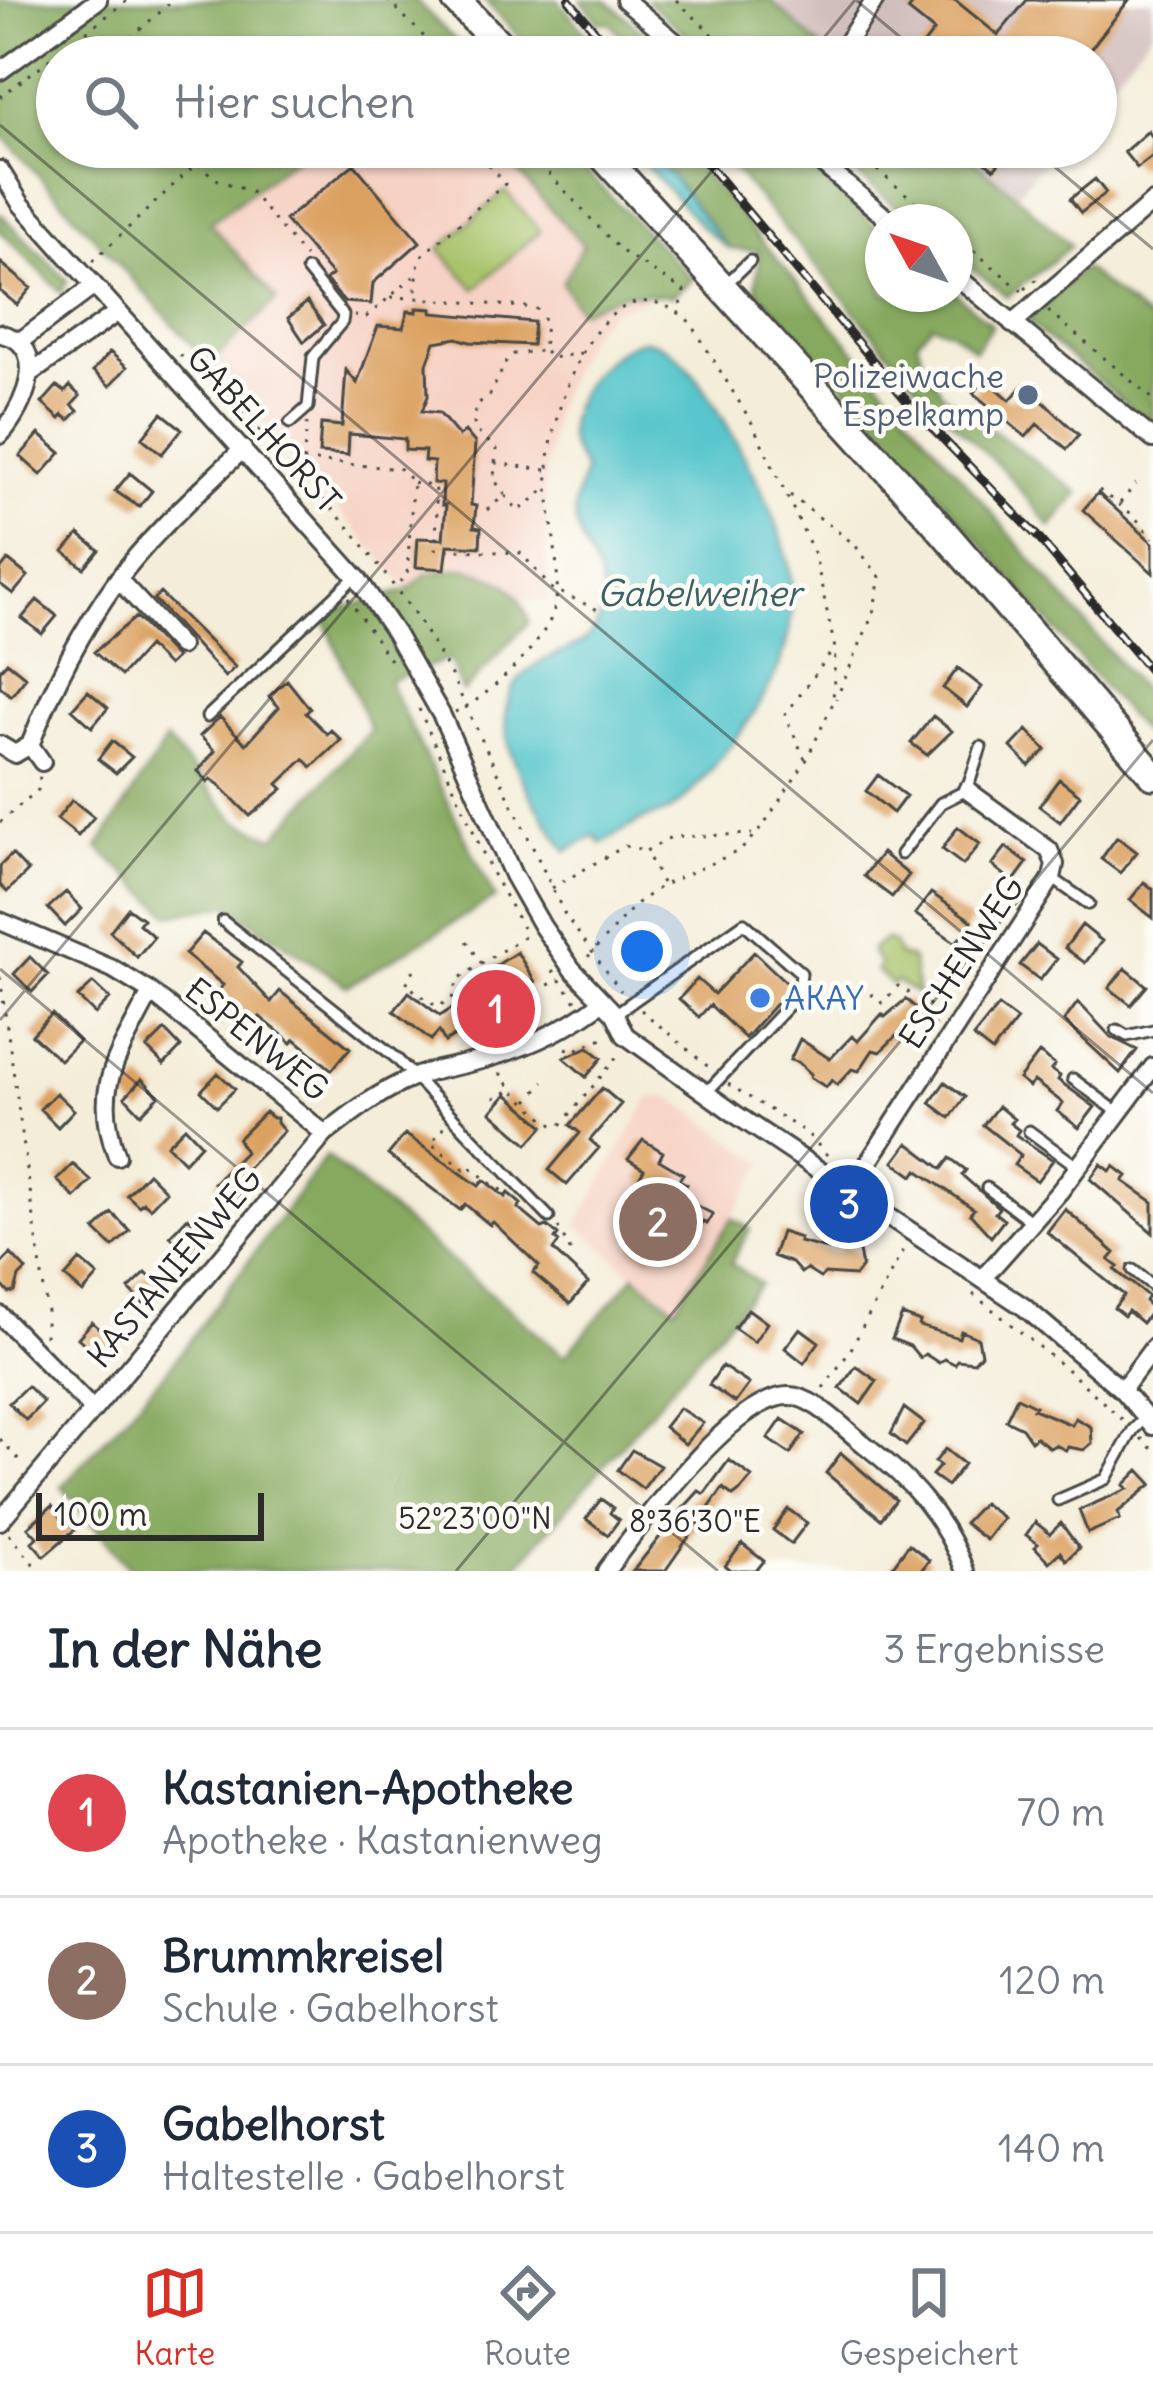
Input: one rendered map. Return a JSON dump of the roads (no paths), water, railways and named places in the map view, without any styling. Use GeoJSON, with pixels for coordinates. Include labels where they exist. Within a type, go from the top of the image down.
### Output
{"type":"FeatureCollection","features":[{"type":"Feature","properties":{"kind":"main road"},"geometry":{"type":"LineString","coordinates":[[457,0],[491,36]]}},
{"type":"Feature","properties":{"kind":"main road"},"geometry":{"type":"LineString","coordinates":[[614,168],[724,286],[1153,775]]}},
{"type":"Feature","properties":{"kind":"street"},"geometry":{"type":"LineString","coordinates":[[48,36],[98,0]]}},
{"type":"Feature","properties":{"kind":"street"},"geometry":{"type":"LineString","coordinates":[[625,0],[668,36]]}},
{"type":"Feature","properties":{"kind":"street"},"geometry":{"type":"LineString","coordinates":[[851,36],[874,0]]}},
{"type":"Feature","properties":{"kind":"street"},"geometry":{"type":"LineString","coordinates":[[0,71],[36,45]]}},
{"type":"Feature","properties":{"kind":"street"},"geometry":{"type":"LineString","coordinates":[[827,168],[870,204]]}},
{"type":"Feature","properties":{"kind":"street","name":"GABELHORST"},"geometry":{"type":"LineString","coordinates":[[0,170],[21,204]]}},
{"type":"Feature","properties":{"kind":"street","name":"GABELHORST"},"geometry":{"type":"LineString","coordinates":[[0,186],[243,449],[394,633],[442,716],[513,875],[572,969],[611,1018],[649,1041],[658,1056],[706,1093],[1024,1307],[1122,1390],[1149,1422]]}},
{"type":"Feature","properties":{"kind":"street"},"geometry":{"type":"LineString","coordinates":[[1012,323],[1153,202]]}},
{"type":"Feature","properties":{"kind":"street"},"geometry":{"type":"LineString","coordinates":[[19,342],[88,279]]}},
{"type":"Feature","properties":{"kind":"street"},"geometry":{"type":"LineString","coordinates":[[973,290],[1153,440]]}},
{"type":"Feature","properties":{"kind":"street"},"geometry":{"type":"LineString","coordinates":[[30,374],[118,312]]}},
{"type":"Feature","properties":{"kind":"street"},"geometry":{"type":"LineString","coordinates":[[0,333],[19,342],[28,357],[30,374],[13,422],[0,435]]}},
{"type":"Feature","properties":{"kind":"street"},"geometry":{"type":"LineString","coordinates":[[0,745],[15,754],[30,745],[77,645],[118,579],[154,536],[243,449]]}},
{"type":"Feature","properties":{"kind":"street"},"geometry":{"type":"LineString","coordinates":[[118,579],[180,646]]}},
{"type":"Feature","properties":{"kind":"street"},"geometry":{"type":"LineString","coordinates":[[30,745],[42,762]]}},
{"type":"Feature","properties":{"kind":"street","name":"ESCHENWEG"},"geometry":{"type":"LineString","coordinates":[[850,1191],[1052,878],[1055,864],[1049,850],[967,790]]}},
{"type":"Feature","properties":{"kind":"street","name":"ESPENWEG"},"geometry":{"type":"LineString","coordinates":[[0,921],[113,969],[151,992],[325,1134]]}},
{"type":"Feature","properties":{"kind":"street","name":"ESPENWEG"},"geometry":{"type":"LineString","coordinates":[[117,1156],[105,1124],[105,1085],[151,992]]}},
{"type":"Feature","properties":{"kind":"street","name":"KASTANIENWEG"},"geometry":{"type":"LineString","coordinates":[[0,1522],[325,1134],[373,1097],[416,1077],[611,1018]]}},
{"type":"Feature","properties":{"kind":"street"},"geometry":{"type":"LineString","coordinates":[[982,1279],[1078,1167],[1153,1067]]}},
{"type":"Feature","properties":{"kind":"street"},"geometry":{"type":"LineString","coordinates":[[0,1315],[92,1409]]}},
{"type":"Feature","properties":{"kind":"street"},"geometry":{"type":"LineString","coordinates":[[1122,1390],[1153,1348]]}},
{"type":"Feature","properties":{"kind":"street"},"geometry":{"type":"LineString","coordinates":[[606,1571],[663,1495],[702,1454],[760,1404],[789,1395],[812,1403],[928,1500],[953,1540],[964,1571]]}},
{"type":"Feature","properties":{"kind":"lane"},"geometry":{"type":"LineString","coordinates":[[724,286],[750,261]]}},
{"type":"Feature","properties":{"kind":"lane"},"geometry":{"type":"LineString","coordinates":[[290,423],[308,407],[314,357],[343,315],[307,270]]}},
{"type":"Feature","properties":{"kind":"lane"},"geometry":{"type":"LineString","coordinates":[[206,717],[349,582]]}},
{"type":"Feature","properties":{"kind":"lane"},"geometry":{"type":"LineString","coordinates":[[901,854],[941,803],[967,790],[981,747]]}},
{"type":"Feature","properties":{"kind":"lane"},"geometry":{"type":"LineString","coordinates":[[1052,878],[1089,904]]}},
{"type":"Feature","properties":{"kind":"lane"},"geometry":{"type":"LineString","coordinates":[[223,921],[416,1077],[549,1217]]}},
{"type":"Feature","properties":{"kind":"lane"},"geometry":{"type":"LineString","coordinates":[[611,1018],[744,923],[801,973],[802,983],[799,994],[706,1093]]}},
{"type":"Feature","properties":{"kind":"lane"},"geometry":{"type":"LineString","coordinates":[[1117,1030],[1127,1036],[1153,1030]]}},
{"type":"Feature","properties":{"kind":"lane"},"geometry":{"type":"LineString","coordinates":[[1073,1079],[1118,1113]]}},
{"type":"Feature","properties":{"kind":"lane"},"geometry":{"type":"LineString","coordinates":[[1029,1132],[1078,1167]]}},
{"type":"Feature","properties":{"kind":"lane"},"geometry":{"type":"LineString","coordinates":[[987,1188],[1032,1222]]}},
{"type":"Feature","properties":{"kind":"lane"},"geometry":{"type":"LineString","coordinates":[[1133,1270],[1153,1286]]}},
{"type":"Feature","properties":{"kind":"lane","name":"GABELHORST"},"geometry":{"type":"LineString","coordinates":[[1058,1500],[1106,1479],[1133,1430],[1149,1422]]}},
{"type":"Feature","properties":{"kind":"water"},"geometry":{"type":"Polygon","coordinates":[[[648,168],[665,168],[729,249],[648,168]]]}},
{"type":"Feature","properties":{"kind":"water","name":"Gabelweiher"},"geometry":{"type":"Polygon","coordinates":[[[644,340],[671,352],[694,374],[753,473],[786,552],[792,589],[790,625],[780,663],[760,703],[692,792],[667,812],[601,844],[595,835],[567,851],[537,807],[512,753],[506,726],[508,701],[520,679],[544,660],[588,638],[598,622],[603,597],[577,526],[577,496],[585,471],[571,446],[570,420],[582,390],[603,363],[644,340]]]}},
{"type":"Feature","properties":{"kind":"railway"},"geometry":{"type":"LineString","coordinates":[[569,0],[599,36]]}},
{"type":"Feature","properties":{"kind":"railway"},"geometry":{"type":"LineString","coordinates":[[711,168],[911,406],[1036,535],[1153,674]]}},
{"type":"Feature","properties":{"kind":"place","name":"Polizeiwache Espelkamp"},"geometry":{"type":"Point","coordinates":[1028,395]}},
{"type":"Feature","properties":{"kind":"place","name":"AKAY"},"geometry":{"type":"Point","coordinates":[760,998]}},
{"type":"Feature","properties":{"kind":"place","name":"Kastanien-Apotheke"},"geometry":{"type":"Point","coordinates":[496,1009]}},
{"type":"Feature","properties":{"kind":"place","name":"Gabelhorst"},"geometry":{"type":"Point","coordinates":[849,1204]}},
{"type":"Feature","properties":{"kind":"place","name":"Brummkreisel"},"geometry":{"type":"Point","coordinates":[658,1222]}}]}
